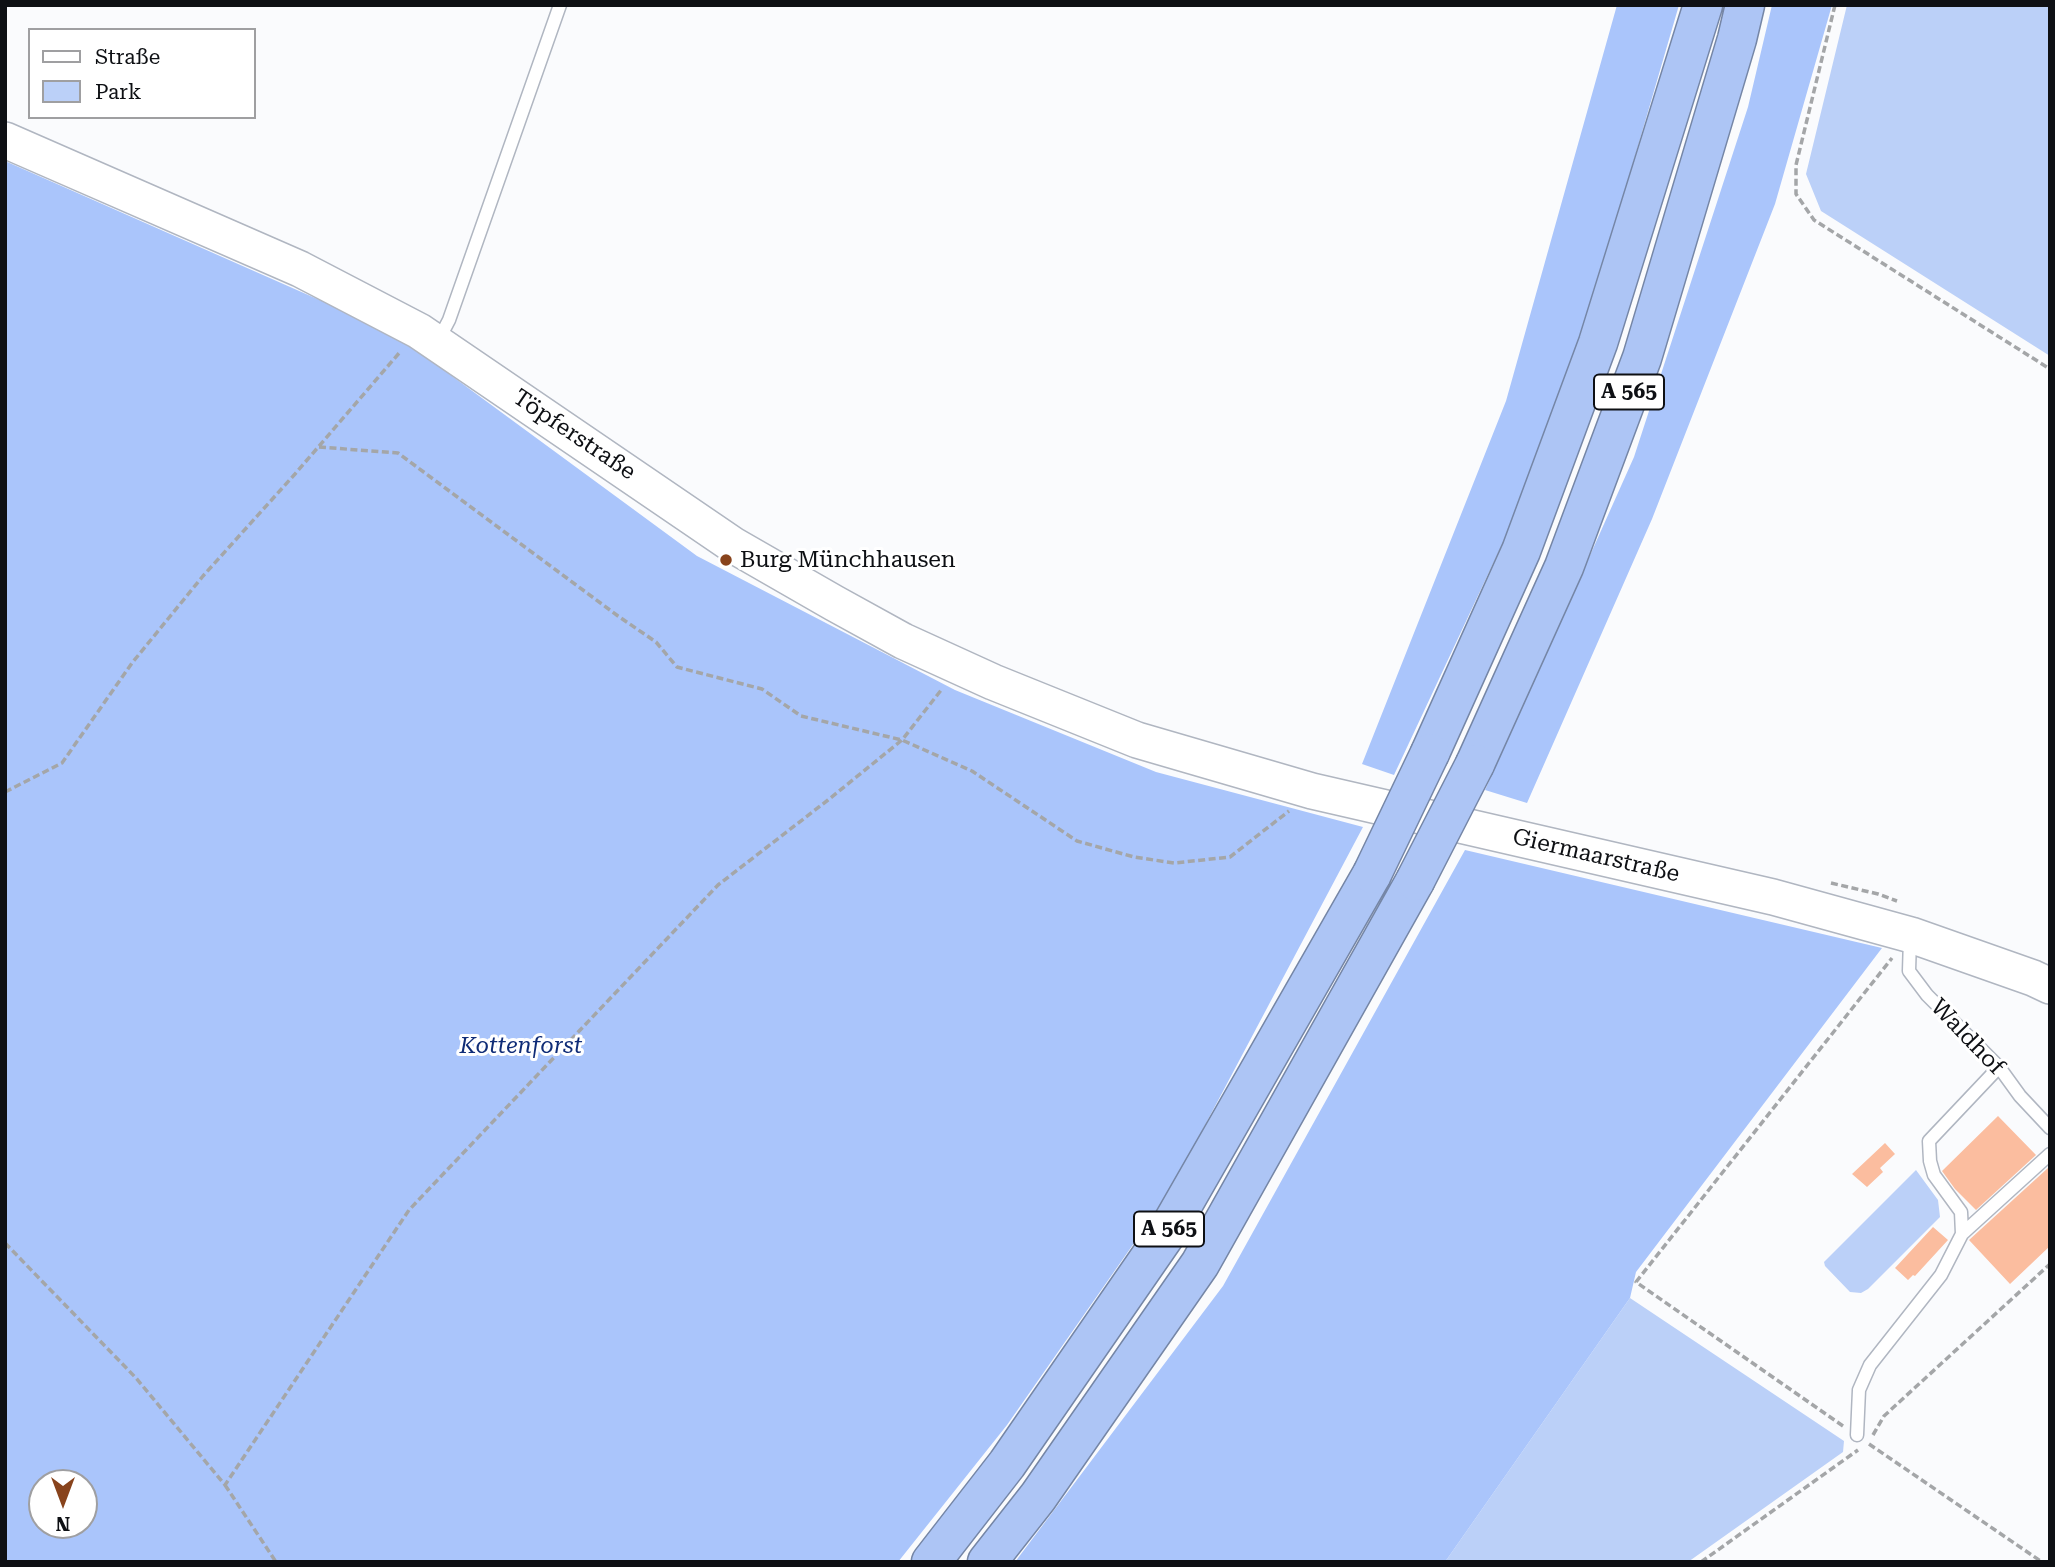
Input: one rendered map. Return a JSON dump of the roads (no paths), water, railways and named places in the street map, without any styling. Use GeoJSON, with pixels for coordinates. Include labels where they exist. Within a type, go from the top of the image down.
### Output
{"type":"FeatureCollection","features":[{"type":"Feature","properties":{"kind":"highway","name":"A 565"},"geometry":{"type":"LineString","coordinates":[[931,1562],[1007,1464],[1166,1234],[1371,874],[1430,753],[1521,551],[1598,343],[1703,5]]}},
{"type":"Feature","properties":{"kind":"highway","name":"A 565"},"geometry":{"type":"LineString","coordinates":[[987,1562],[1038,1497],[1200,1264],[1415,881],[1475,764],[1564,567],[1642,358],[1745,5]]}},
{"type":"Feature","properties":{"kind":"main road","name":"Töpferstraße"},"geometry":{"type":"LineString","coordinates":[[5,140],[435,331],[733,545],[891,634],[993,682],[1137,740]]}},
{"type":"Feature","properties":{"kind":"main road","name":"Giermaarstraße"},"geometry":{"type":"LineString","coordinates":[[1137,740],[1302,788],[1773,897],[1906,919],[2050,986]]}},
{"type":"Feature","properties":{"kind":"lane"},"geometry":{"type":"LineString","coordinates":[[435,331],[561,5]]}},
{"type":"Feature","properties":{"kind":"lane","name":"Waldhof"},"geometry":{"type":"LineString","coordinates":[[1906,919],[1909,971],[1927,995],[1999,1067],[2020,1096],[2050,1128]]}},
{"type":"Feature","properties":{"kind":"lane"},"geometry":{"type":"LineString","coordinates":[[1962,1234],[1961,1212],[1934,1175],[1928,1141],[1999,1067]]}},
{"type":"Feature","properties":{"kind":"lane"},"geometry":{"type":"LineString","coordinates":[[1863,1439],[1859,1390],[1870,1365],[1941,1275],[1962,1234],[2050,1154]]}},
{"type":"Feature","properties":{"kind":"place","name":"Burg Münchhausen"},"geometry":{"type":"Point","coordinates":[726,560]}},
{"type":"Feature","properties":{"kind":"park label","name":"Kottenforst"},"geometry":{"type":"Point","coordinates":[521,1046]}}]}
